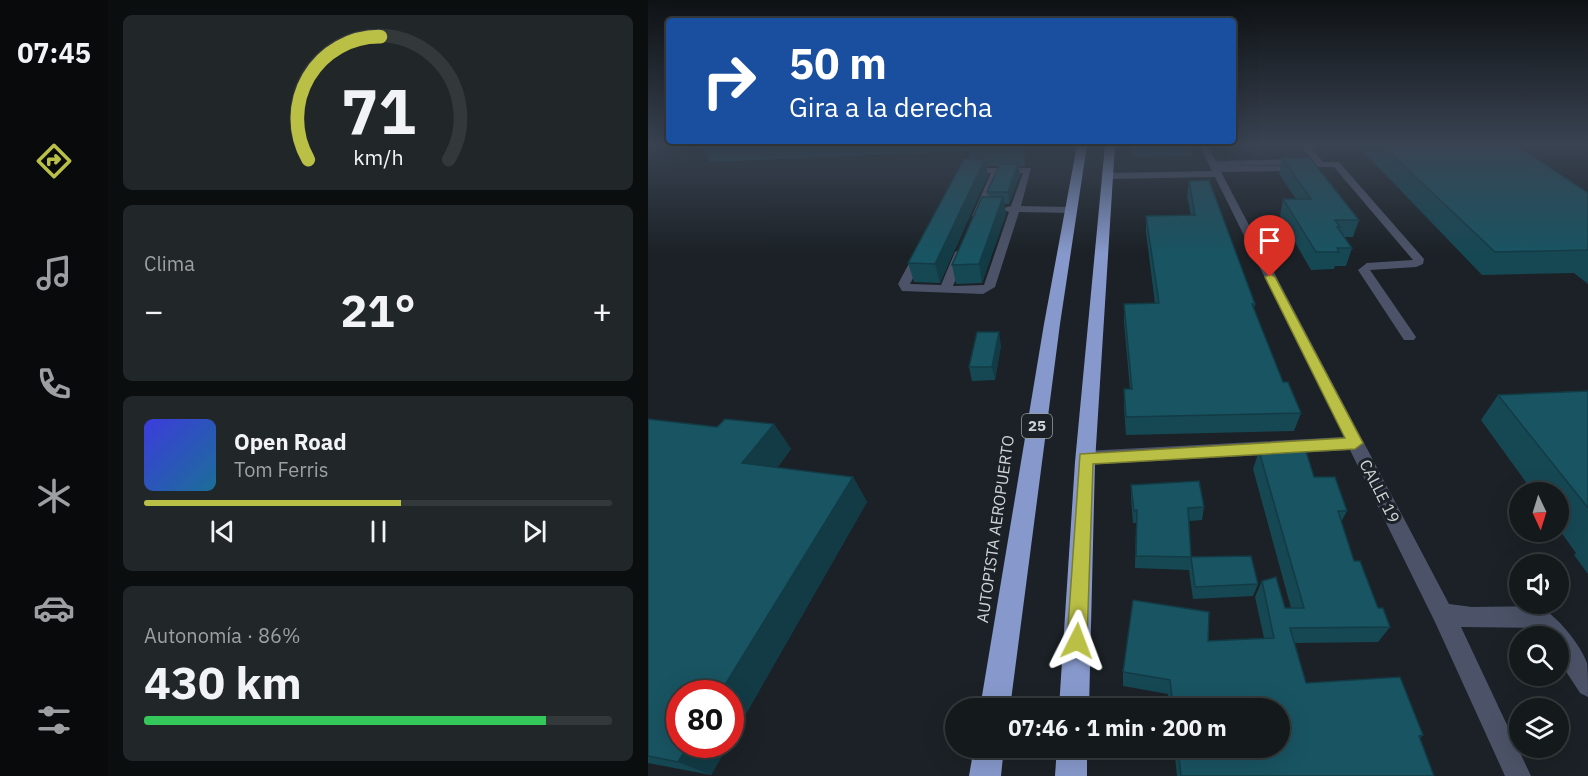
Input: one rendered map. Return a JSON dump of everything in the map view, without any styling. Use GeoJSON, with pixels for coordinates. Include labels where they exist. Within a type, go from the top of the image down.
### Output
{"type":"FeatureCollection","features":[{"type":"Feature","properties":{"kind":"highway","name":"AUTOPISTA AEROPUERTO"},"geometry":{"type":"LineString","coordinates":[[997,698],[1076,181]]}},
{"type":"Feature","properties":{"kind":"highway"},"geometry":{"type":"LineString","coordinates":[[1074,698],[1085,458],[1107,181]]}},
{"type":"Feature","properties":{"kind":"highway"},"geometry":{"type":"LineString","coordinates":[[985,776],[987,758]]}},
{"type":"Feature","properties":{"kind":"highway"},"geometry":{"type":"LineString","coordinates":[[1071,776],[1072,758]]}},
{"type":"Feature","properties":{"kind":"street"},"geometry":{"type":"LineString","coordinates":[[957,181],[904,284],[912,289],[982,290],[989,287],[1025,181]]}},
{"type":"Feature","properties":{"kind":"street"},"geometry":{"type":"LineString","coordinates":[[945,290],[992,181]]}},
{"type":"Feature","properties":{"kind":"street","name":"CALLE 19"},"geometry":{"type":"LineString","coordinates":[[1220,181],[1443,614],[1518,776]]}},
{"type":"Feature","properties":{"kind":"street"},"geometry":{"type":"LineString","coordinates":[[1351,181],[1418,259],[1419,262],[1416,264],[1367,266],[1364,270],[1409,337]]}},
{"type":"Feature","properties":{"kind":"street"},"geometry":{"type":"LineString","coordinates":[[980,209],[1071,210]]}},
{"type":"Feature","properties":{"kind":"street"},"geometry":{"type":"LineString","coordinates":[[1085,458],[1355,443]]}},
{"type":"Feature","properties":{"kind":"street"},"geometry":{"type":"LineString","coordinates":[[1443,614],[1472,618],[1538,617],[1549,626]]}},
{"type":"Feature","properties":{"kind":"street"},"geometry":{"type":"LineString","coordinates":[[1569,655],[1588,685]]}},
{"type":"Feature","properties":{"kind":"building"},"geometry":{"type":"Polygon","coordinates":[[[952,181],[974,181],[935,264],[908,263],[952,181]]]}},
{"type":"Feature","properties":{"kind":"building"},"geometry":{"type":"Polygon","coordinates":[[[992,181],[1012,181],[1008,192],[987,192],[992,181]]]}},
{"type":"Feature","properties":{"kind":"building"},"geometry":{"type":"Polygon","coordinates":[[[1189,181],[1209,181],[1255,304],[1252,304],[1283,382],[1288,382],[1301,413],[1126,417],[1124,389],[1132,389],[1124,304],[1159,303],[1146,216],[1195,215],[1189,181]]]}},
{"type":"Feature","properties":{"kind":"building"},"geometry":{"type":"Polygon","coordinates":[[[1298,181],[1328,181],[1359,220],[1335,220],[1340,227],[1337,227],[1352,248],[1337,248],[1339,252],[1316,252],[1283,199],[1311,199],[1298,181]]]}},
{"type":"Feature","properties":{"kind":"building"},"geometry":{"type":"Polygon","coordinates":[[[1420,181],[1570,181],[1588,193],[1588,250],[1495,252],[1420,181]]]}},
{"type":"Feature","properties":{"kind":"building"},"geometry":{"type":"Polygon","coordinates":[[[982,197],[1003,197],[979,264],[952,265],[982,197]]]}},
{"type":"Feature","properties":{"kind":"building"},"geometry":{"type":"Polygon","coordinates":[[[977,332],[999,332],[992,367],[969,367],[977,332]]]}},
{"type":"Feature","properties":{"kind":"building"},"geometry":{"type":"Polygon","coordinates":[[[1588,391],[1588,508],[1569,482],[1498,395],[1588,391]]]}},
{"type":"Feature","properties":{"kind":"building"},"geometry":{"type":"Polygon","coordinates":[[[648,419],[717,427],[725,419],[774,424],[742,463],[853,477],[728,680],[666,680],[666,758],[680,758],[678,762],[648,756],[648,419]]]}},
{"type":"Feature","properties":{"kind":"building"},"geometry":{"type":"Polygon","coordinates":[[[1259,451],[1306,451],[1314,477],[1335,477],[1347,511],[1338,511],[1354,561],[1360,561],[1378,608],[1383,608],[1390,627],[1290,628],[1306,683],[1400,677],[1423,735],[1419,736],[1434,776],[1181,776],[1179,758],[1290,758],[1290,698],[1172,698],[1170,680],[1123,672],[1133,600],[1209,612],[1208,641],[1274,638],[1262,581],[1276,577],[1285,608],[1304,608],[1259,451]]]}},
{"type":"Feature","properties":{"kind":"building"},"geometry":{"type":"Polygon","coordinates":[[[1199,481],[1204,507],[1188,508],[1191,557],[1136,556],[1137,510],[1134,511],[1131,485],[1199,481]]]}},
{"type":"Feature","properties":{"kind":"building"},"geometry":{"type":"Polygon","coordinates":[[[1251,556],[1258,584],[1195,587],[1191,557],[1251,556]]]}},
{"type":"Feature","properties":{"kind":"route"},"geometry":{"type":"LineString","coordinates":[[1077,641],[1085,458],[1355,443],[1270,277]]}}]}
